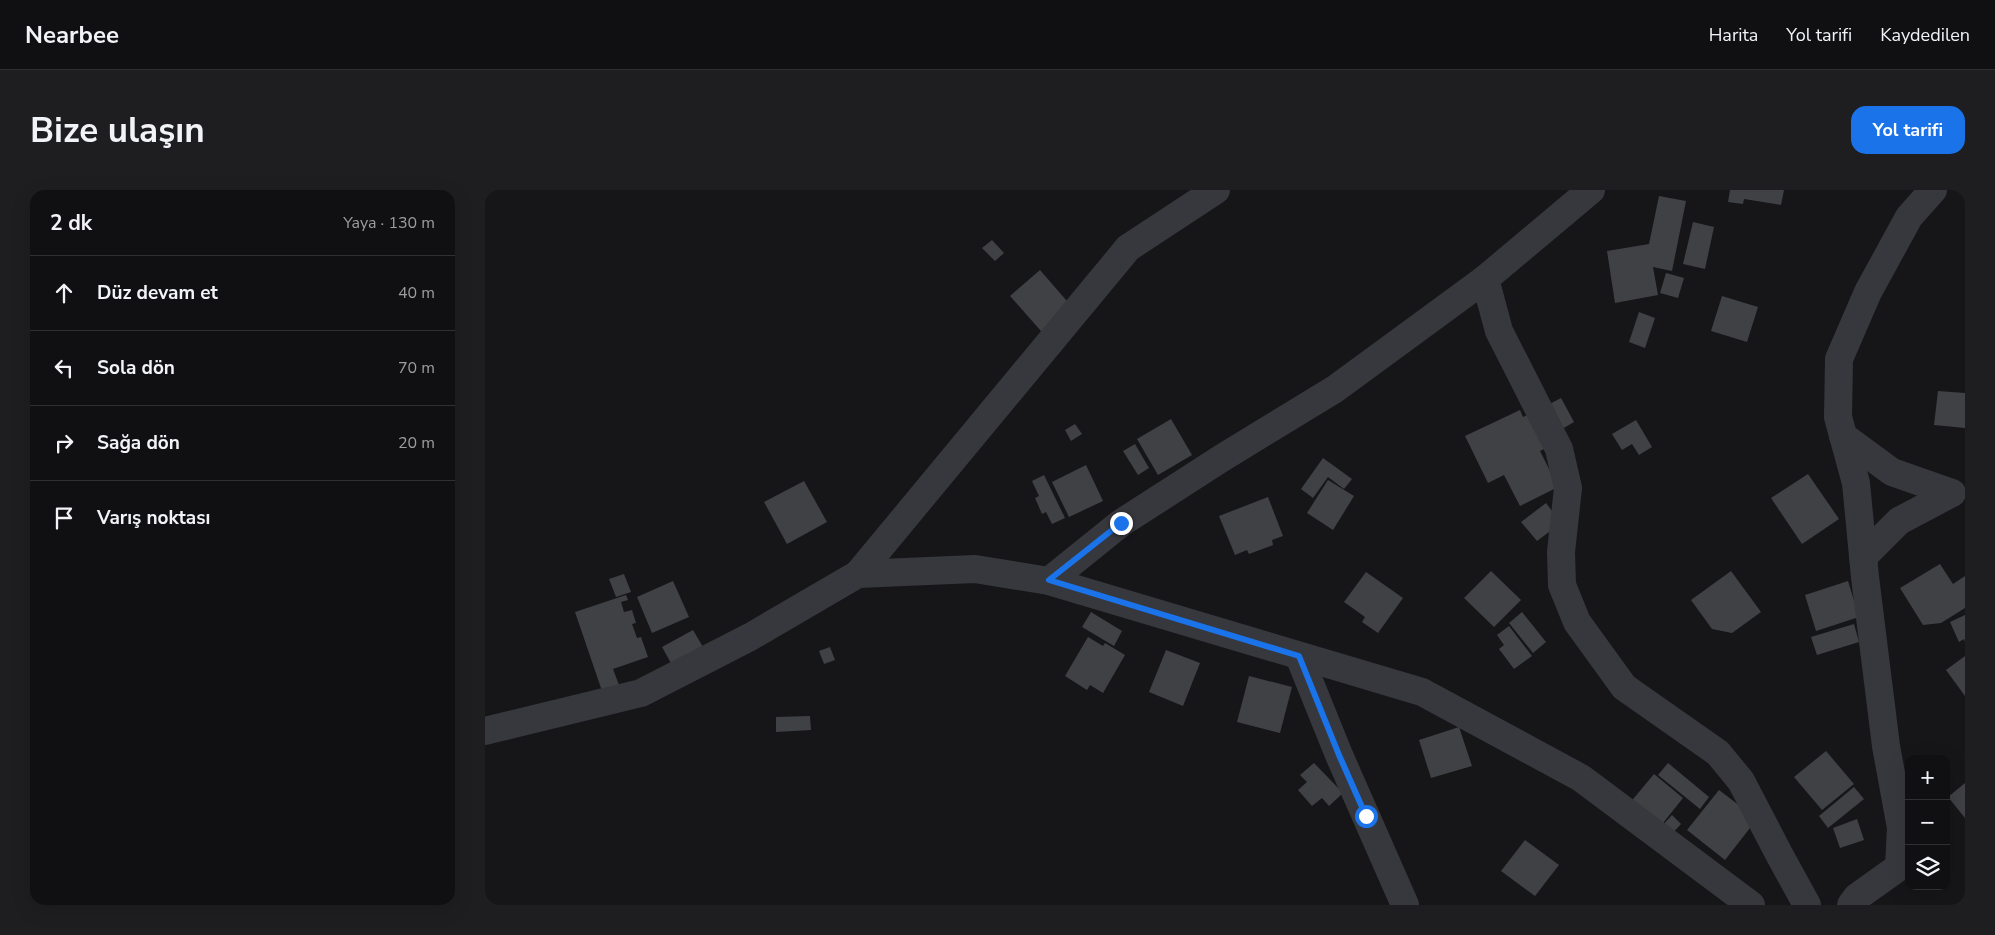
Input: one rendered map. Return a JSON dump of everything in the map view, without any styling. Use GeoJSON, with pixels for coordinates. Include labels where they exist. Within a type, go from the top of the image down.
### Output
{"type":"FeatureCollection","features":[{"type":"Feature","properties":{"kind":"street"},"geometry":{"type":"LineString","coordinates":[[485,731],[641,693],[750,637],[858,574],[1128,248],[1217,190]]}},
{"type":"Feature","properties":{"kind":"street"},"geometry":{"type":"LineString","coordinates":[[1049,580],[1121,523],[1335,389],[1485,279],[1591,190]]}},
{"type":"Feature","properties":{"kind":"street"},"geometry":{"type":"LineString","coordinates":[[1851,905],[1857,897],[1899,867],[1901,828],[1886,746],[1856,482],[1838,417],[1839,359],[1868,292],[1909,217],[1933,190]]}},
{"type":"Feature","properties":{"kind":"street"},"geometry":{"type":"LineString","coordinates":[[1485,279],[1499,331],[1559,449],[1568,488],[1561,552],[1562,585],[1577,622],[1624,687],[1717,753],[1741,781],[1807,905]]}},
{"type":"Feature","properties":{"kind":"street"},"geometry":{"type":"LineString","coordinates":[[1843,436],[1892,472],[1958,491]]}},
{"type":"Feature","properties":{"kind":"street"},"geometry":{"type":"LineString","coordinates":[[1863,556],[1899,521],[1958,491]]}},
{"type":"Feature","properties":{"kind":"street"},"geometry":{"type":"LineString","coordinates":[[858,574],[975,569],[1049,580],[1422,692],[1581,778],[1751,905]]}},
{"type":"Feature","properties":{"kind":"street"},"geometry":{"type":"LineString","coordinates":[[1299,656],[1339,755],[1405,905]]}},
{"type":"Feature","properties":{"kind":"building"},"geometry":{"type":"Polygon","coordinates":[[[1730,190],[1784,190],[1781,205],[1744,199],[1743,204],[1728,202],[1730,190]]]}},
{"type":"Feature","properties":{"kind":"building"},"geometry":{"type":"Polygon","coordinates":[[[1659,196],[1686,201],[1672,271],[1653,267],[1658,295],[1615,303],[1607,251],[1649,244],[1659,196]]]}},
{"type":"Feature","properties":{"kind":"building"},"geometry":{"type":"Polygon","coordinates":[[[1693,222],[1714,227],[1705,269],[1683,264],[1693,222]]]}},
{"type":"Feature","properties":{"kind":"building"},"geometry":{"type":"Polygon","coordinates":[[[992,240],[1004,253],[995,261],[982,248],[992,240]]]}},
{"type":"Feature","properties":{"kind":"building"},"geometry":{"type":"Polygon","coordinates":[[[1040,270],[1073,308],[1048,339],[1010,296],[1040,270]]]}},
{"type":"Feature","properties":{"kind":"building"},"geometry":{"type":"Polygon","coordinates":[[[1666,273],[1684,278],[1678,298],[1660,293],[1666,273]]]}},
{"type":"Feature","properties":{"kind":"building"},"geometry":{"type":"Polygon","coordinates":[[[1722,296],[1758,307],[1747,342],[1711,331],[1722,296]]]}},
{"type":"Feature","properties":{"kind":"building"},"geometry":{"type":"Polygon","coordinates":[[[1639,312],[1655,318],[1645,348],[1629,342],[1639,312]]]}},
{"type":"Feature","properties":{"kind":"building"},"geometry":{"type":"Polygon","coordinates":[[[1938,391],[1965,393],[1965,428],[1934,425],[1938,391]]]}},
{"type":"Feature","properties":{"kind":"building"},"geometry":{"type":"Polygon","coordinates":[[[1561,398],[1574,422],[1557,432],[1544,407],[1561,398]]]}},
{"type":"Feature","properties":{"kind":"building"},"geometry":{"type":"Polygon","coordinates":[[[1520,410],[1523,417],[1533,413],[1550,446],[1540,451],[1558,487],[1520,506],[1504,475],[1488,483],[1465,436],[1520,410]]]}},
{"type":"Feature","properties":{"kind":"building"},"geometry":{"type":"Polygon","coordinates":[[[1171,419],[1192,455],[1158,475],[1137,439],[1171,419]]]}},
{"type":"Feature","properties":{"kind":"building"},"geometry":{"type":"Polygon","coordinates":[[[1636,420],[1652,447],[1639,455],[1632,444],[1622,450],[1612,434],[1636,420]]]}},
{"type":"Feature","properties":{"kind":"building"},"geometry":{"type":"Polygon","coordinates":[[[1075,424],[1082,434],[1071,441],[1065,430],[1075,424]]]}},
{"type":"Feature","properties":{"kind":"building"},"geometry":{"type":"Polygon","coordinates":[[[1135,444],[1149,468],[1138,475],[1123,451],[1135,444]]]}},
{"type":"Feature","properties":{"kind":"building"},"geometry":{"type":"Polygon","coordinates":[[[1323,458],[1352,479],[1344,489],[1328,477],[1313,498],[1301,489],[1323,458]]]}},
{"type":"Feature","properties":{"kind":"building"},"geometry":{"type":"Polygon","coordinates":[[[1086,465],[1103,501],[1069,517],[1052,482],[1086,465]]]}},
{"type":"Feature","properties":{"kind":"building"},"geometry":{"type":"Polygon","coordinates":[[[1808,474],[1839,519],[1802,544],[1771,498],[1808,474]]]}},
{"type":"Feature","properties":{"kind":"building"},"geometry":{"type":"Polygon","coordinates":[[[1044,475],[1065,518],[1052,524],[1046,512],[1042,514],[1035,498],[1039,496],[1032,481],[1044,475]]]}},
{"type":"Feature","properties":{"kind":"building"},"geometry":{"type":"Polygon","coordinates":[[[1328,480],[1354,496],[1333,530],[1307,513],[1328,480]]]}},
{"type":"Feature","properties":{"kind":"building"},"geometry":{"type":"Polygon","coordinates":[[[804,481],[827,522],[787,544],[764,502],[804,481]]]}},
{"type":"Feature","properties":{"kind":"building"},"geometry":{"type":"Polygon","coordinates":[[[1268,497],[1283,536],[1272,540],[1273,545],[1249,554],[1247,550],[1235,555],[1219,516],[1268,497]]]}},
{"type":"Feature","properties":{"kind":"building"},"geometry":{"type":"Polygon","coordinates":[[[1546,503],[1561,523],[1537,541],[1521,522],[1546,503]]]}},
{"type":"Feature","properties":{"kind":"building"},"geometry":{"type":"Polygon","coordinates":[[[1940,564],[1953,584],[1965,576],[1965,608],[1941,623],[1923,625],[1900,588],[1940,564]]]}},
{"type":"Feature","properties":{"kind":"building"},"geometry":{"type":"Polygon","coordinates":[[[1491,571],[1521,600],[1494,627],[1464,598],[1491,571]]]}},
{"type":"Feature","properties":{"kind":"building"},"geometry":{"type":"Polygon","coordinates":[[[1731,571],[1761,612],[1732,633],[1712,629],[1691,600],[1731,571]]]}},
{"type":"Feature","properties":{"kind":"building"},"geometry":{"type":"Polygon","coordinates":[[[1366,572],[1403,598],[1378,633],[1362,622],[1365,617],[1344,602],[1366,572]]]}},
{"type":"Feature","properties":{"kind":"building"},"geometry":{"type":"Polygon","coordinates":[[[624,574],[631,592],[616,597],[609,579],[624,574]]]}},
{"type":"Feature","properties":{"kind":"building"},"geometry":{"type":"Polygon","coordinates":[[[673,581],[689,617],[652,633],[637,597],[673,581]]]}},
{"type":"Feature","properties":{"kind":"building"},"geometry":{"type":"Polygon","coordinates":[[[1848,581],[1859,617],[1816,631],[1805,595],[1848,581]]]}},
{"type":"Feature","properties":{"kind":"building"},"geometry":{"type":"Polygon","coordinates":[[[626,595],[628,600],[621,602],[624,612],[632,610],[636,623],[632,624],[637,638],[641,637],[648,657],[613,669],[619,685],[602,691],[575,612],[626,595]]]}},
{"type":"Feature","properties":{"kind":"building"},"geometry":{"type":"Polygon","coordinates":[[[1091,612],[1122,631],[1114,646],[1082,627],[1091,612]]]}},
{"type":"Feature","properties":{"kind":"building"},"geometry":{"type":"Polygon","coordinates":[[[1522,612],[1546,642],[1533,653],[1509,623],[1522,612]]]}},
{"type":"Feature","properties":{"kind":"building"},"geometry":{"type":"Polygon","coordinates":[[[1965,615],[1965,642],[1964,639],[1959,642],[1950,622],[1965,615]]]}},
{"type":"Feature","properties":{"kind":"building"},"geometry":{"type":"Polygon","coordinates":[[[1854,624],[1859,642],[1817,655],[1811,637],[1854,624]]]}},
{"type":"Feature","properties":{"kind":"building"},"geometry":{"type":"Polygon","coordinates":[[[1509,626],[1532,656],[1514,669],[1499,649],[1504,645],[1497,635],[1509,626]]]}},
{"type":"Feature","properties":{"kind":"building"},"geometry":{"type":"Polygon","coordinates":[[[693,630],[703,647],[672,665],[662,647],[693,630]]]}},
{"type":"Feature","properties":{"kind":"building"},"geometry":{"type":"Polygon","coordinates":[[[1088,637],[1103,646],[1105,643],[1125,655],[1103,693],[1090,685],[1087,690],[1065,676],[1088,637]]]}},
{"type":"Feature","properties":{"kind":"building"},"geometry":{"type":"Polygon","coordinates":[[[830,647],[835,660],[824,664],[819,651],[830,647]]]}},
{"type":"Feature","properties":{"kind":"building"},"geometry":{"type":"Polygon","coordinates":[[[1166,650],[1200,663],[1183,706],[1149,692],[1166,650]]]}},
{"type":"Feature","properties":{"kind":"building"},"geometry":{"type":"Polygon","coordinates":[[[1965,656],[1965,696],[1946,670],[1965,656]]]}},
{"type":"Feature","properties":{"kind":"building"},"geometry":{"type":"Polygon","coordinates":[[[1249,676],[1292,687],[1280,733],[1237,722],[1249,676]]]}},
{"type":"Feature","properties":{"kind":"building"},"geometry":{"type":"Polygon","coordinates":[[[810,716],[811,730],[776,732],[776,717],[810,716]]]}},
{"type":"Feature","properties":{"kind":"building"},"geometry":{"type":"Polygon","coordinates":[[[1459,727],[1472,766],[1431,778],[1419,740],[1459,727]]]}},
{"type":"Feature","properties":{"kind":"building"},"geometry":{"type":"Polygon","coordinates":[[[1826,751],[1854,784],[1822,810],[1794,777],[1826,751]]]}},
{"type":"Feature","properties":{"kind":"building"},"geometry":{"type":"Polygon","coordinates":[[[1314,763],[1343,793],[1329,806],[1322,798],[1312,806],[1298,790],[1307,782],[1300,775],[1314,763]]]}},
{"type":"Feature","properties":{"kind":"building"},"geometry":{"type":"Polygon","coordinates":[[[1668,763],[1709,797],[1700,809],[1658,775],[1668,763]]]}},
{"type":"Feature","properties":{"kind":"building"},"geometry":{"type":"Polygon","coordinates":[[[1654,774],[1683,798],[1659,828],[1629,804],[1654,774]]]}},
{"type":"Feature","properties":{"kind":"building"},"geometry":{"type":"Polygon","coordinates":[[[1965,783],[1965,818],[1950,799],[1950,795],[1965,783]]]}},
{"type":"Feature","properties":{"kind":"building"},"geometry":{"type":"Polygon","coordinates":[[[1854,787],[1864,799],[1828,828],[1819,816],[1854,787]]]}},
{"type":"Feature","properties":{"kind":"building"},"geometry":{"type":"Polygon","coordinates":[[[1719,790],[1757,819],[1725,860],[1687,830],[1719,790]]]}},
{"type":"Feature","properties":{"kind":"building"},"geometry":{"type":"Polygon","coordinates":[[[1672,815],[1681,824],[1670,836],[1660,828],[1672,815]]]}},
{"type":"Feature","properties":{"kind":"building"},"geometry":{"type":"Polygon","coordinates":[[[1857,819],[1864,840],[1840,848],[1833,828],[1857,819]]]}},
{"type":"Feature","properties":{"kind":"building"},"geometry":{"type":"Polygon","coordinates":[[[1525,840],[1559,865],[1535,896],[1501,871],[1525,840]]]}},
{"type":"Feature","properties":{"kind":"route"},"geometry":{"type":"LineString","coordinates":[[1121,523],[1049,580],[1299,656],[1366,816]]}}]}
